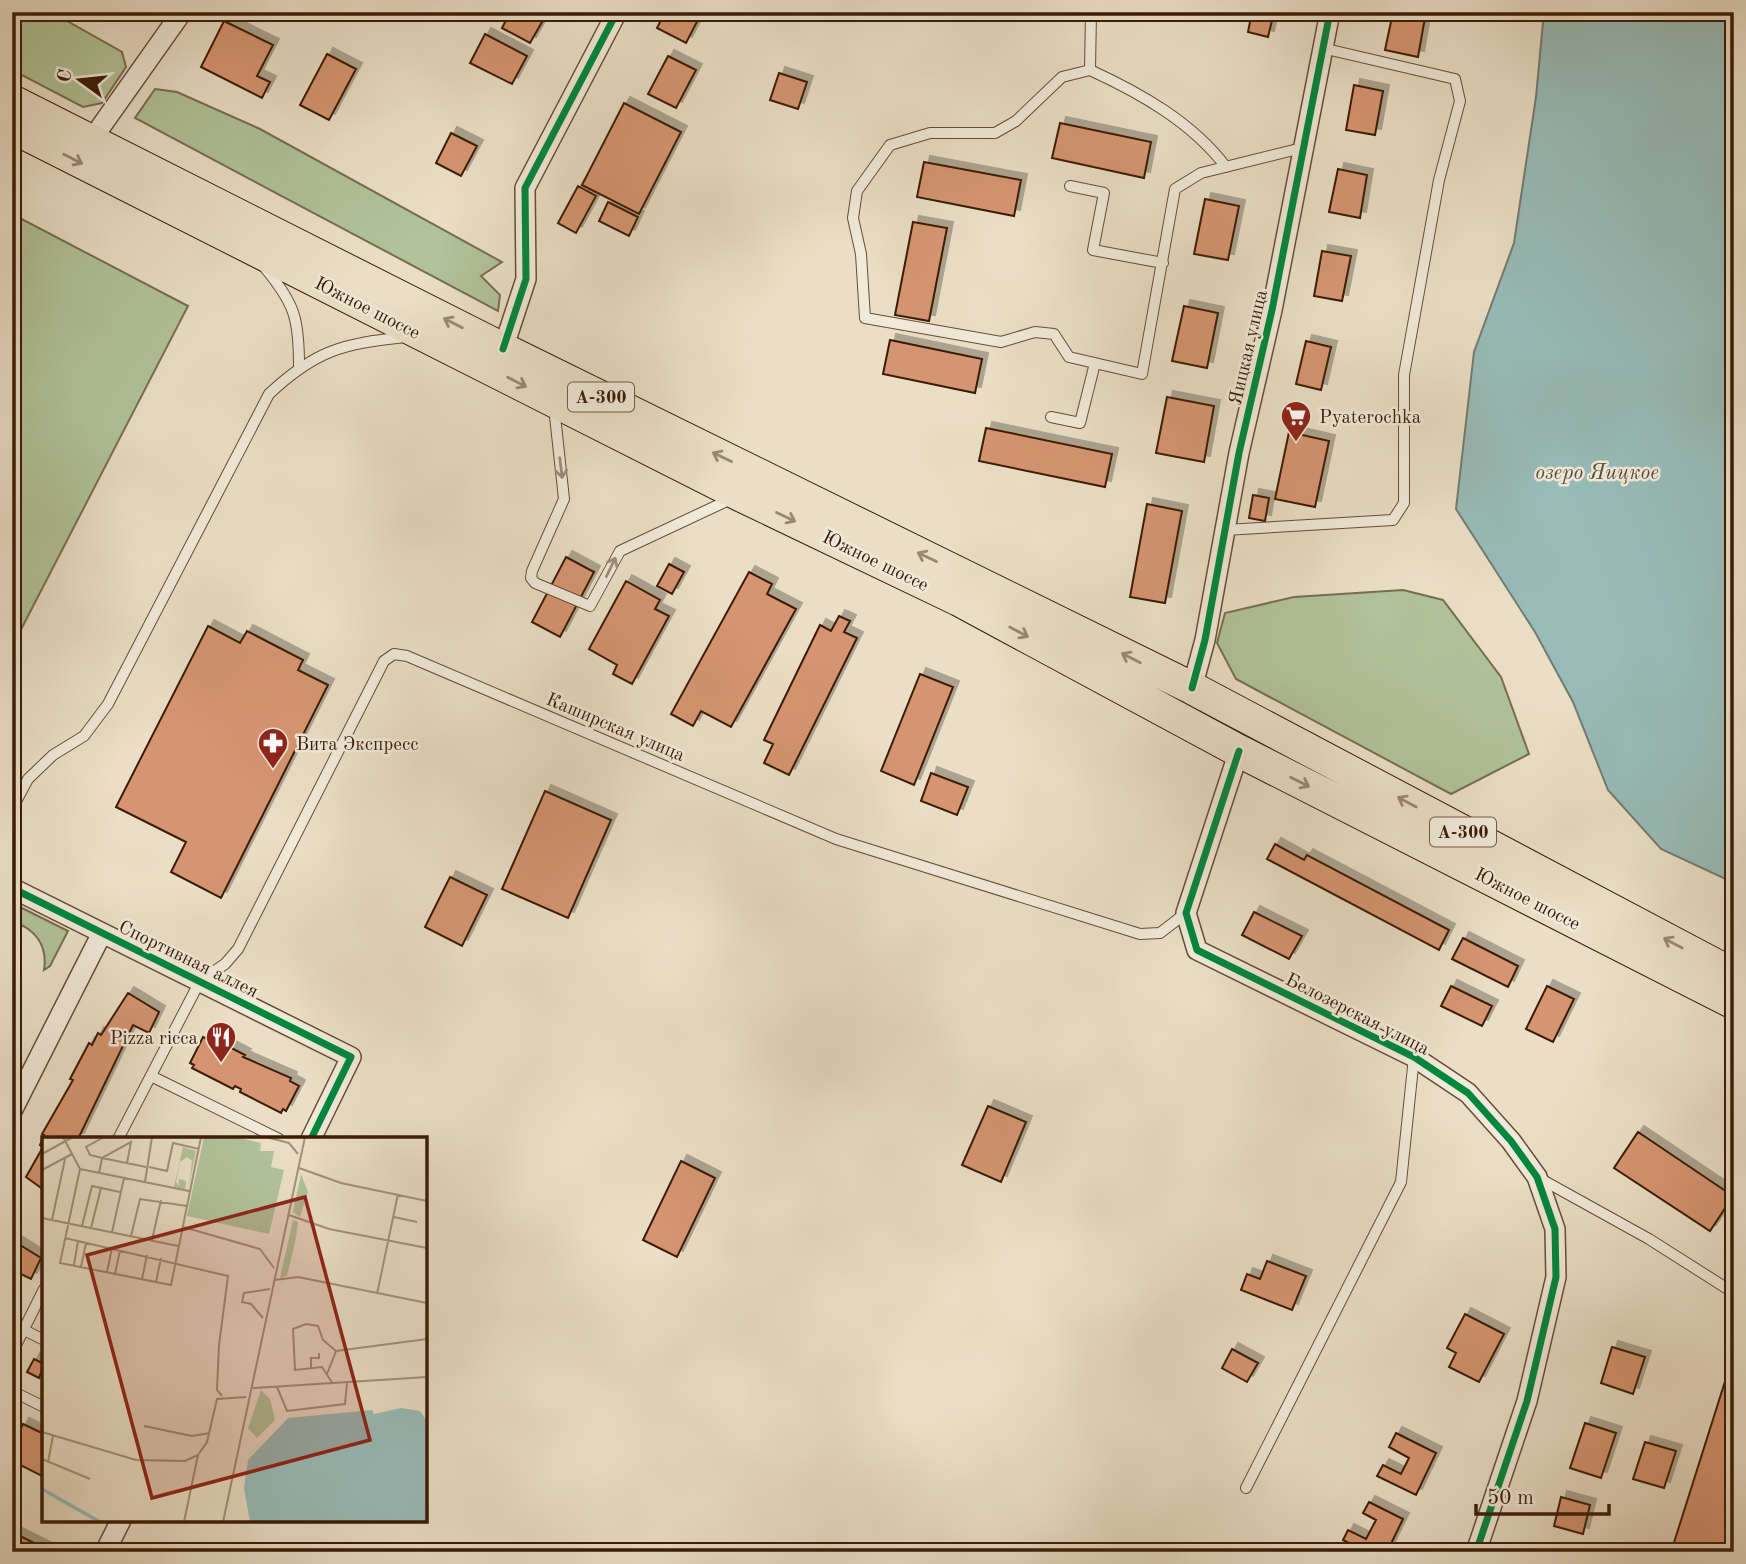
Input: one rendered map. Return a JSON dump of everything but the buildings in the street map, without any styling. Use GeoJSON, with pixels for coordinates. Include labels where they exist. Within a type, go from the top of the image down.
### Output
{"type":"FeatureCollection","features":[{"type":"Feature","properties":{"kind":"main road","name":"Южное шоссе"},"geometry":{"type":"LineString","coordinates":[[12,101],[503,349],[1192,688],[1734,975]]}},
{"type":"Feature","properties":{"kind":"main road","name":"Южное шоссе"},"geometry":{"type":"LineString","coordinates":[[12,127],[740,495],[959,600],[1239,751],[1734,1003]]}},
{"type":"Feature","properties":{"kind":"street"},"geometry":{"type":"LineString","coordinates":[[90,142],[182,12]]}},
{"type":"Feature","properties":{"kind":"street"},"geometry":{"type":"LineString","coordinates":[[503,349],[526,279],[525,188],[617,12]]}},
{"type":"Feature","properties":{"kind":"street","name":"Яицкая улица"},"geometry":{"type":"LineString","coordinates":[[1192,688],[1205,639],[1330,12]]}},
{"type":"Feature","properties":{"kind":"street"},"geometry":{"type":"LineString","coordinates":[[1186,913],[1239,751]]}},
{"type":"Feature","properties":{"kind":"street","name":"Спортивная аллея"},"geometry":{"type":"LineString","coordinates":[[12,888],[351,1058],[313,1137]]}},
{"type":"Feature","properties":{"kind":"street","name":"Белозерская улица"},"geometry":{"type":"LineString","coordinates":[[1186,913],[1197,950],[1414,1057],[1468,1093],[1511,1141],[1537,1177],[1555,1229],[1556,1277],[1527,1401],[1476,1552]]}},
{"type":"Feature","properties":{"kind":"street"},"geometry":{"type":"LineString","coordinates":[[14,1104],[102,933]]}},
{"type":"Feature","properties":{"kind":"street"},"geometry":{"type":"LineString","coordinates":[[105,1552],[120,1522]]}},
{"type":"Feature","properties":{"kind":"lane"},"geometry":{"type":"LineString","coordinates":[[1090,70],[1091,12]]}},
{"type":"Feature","properties":{"kind":"lane"},"geometry":{"type":"LineString","coordinates":[[1225,530],[1393,520],[1404,503],[1404,375],[1439,180],[1460,101],[1455,79],[1322,48]]}},
{"type":"Feature","properties":{"kind":"lane"},"geometry":{"type":"LineString","coordinates":[[1226,167],[1207,141],[1131,89],[1090,70],[1062,77],[1016,121],[995,133],[930,133],[890,145],[858,191],[853,218],[861,254],[865,318],[1001,342],[1035,332],[1054,334],[1069,357],[1142,374],[1175,189],[1202,173],[1226,167],[1302,148]]}},
{"type":"Feature","properties":{"kind":"lane"},"geometry":{"type":"LineString","coordinates":[[1070,186],[1104,193],[1093,250],[1163,264]]}},
{"type":"Feature","properties":{"kind":"lane"},"geometry":{"type":"LineString","coordinates":[[248,247],[283,290],[294,314],[299,327],[299,366]]}},
{"type":"Feature","properties":{"kind":"lane"},"geometry":{"type":"LineString","coordinates":[[12,809],[28,779],[53,755],[83,736],[108,705],[269,394],[299,366],[353,343],[424,335]]}},
{"type":"Feature","properties":{"kind":"lane"},"geometry":{"type":"LineString","coordinates":[[1051,417],[1080,423],[1095,363]]}},
{"type":"Feature","properties":{"kind":"lane"},"geometry":{"type":"LineString","coordinates":[[553,400],[564,499],[533,571],[531,578],[535,583],[590,606],[620,551],[740,495]]}},
{"type":"Feature","properties":{"kind":"lane","name":"Каширская улица"},"geometry":{"type":"LineString","coordinates":[[200,981],[232,958],[238,949],[384,661],[394,654],[407,656],[836,839],[1140,934],[1160,933],[1186,913]]}},
{"type":"Feature","properties":{"kind":"lane"},"geometry":{"type":"LineString","coordinates":[[119,1137],[200,981]]}},
{"type":"Feature","properties":{"kind":"lane"},"geometry":{"type":"LineString","coordinates":[[1246,1488],[1401,1182],[1414,1057]]}},
{"type":"Feature","properties":{"kind":"lane"},"geometry":{"type":"LineString","coordinates":[[151,1076],[275,1137]]}},
{"type":"Feature","properties":{"kind":"lane"},"geometry":{"type":"LineString","coordinates":[[1537,1177],[1649,1239],[1734,1293]]}},
{"type":"Feature","properties":{"kind":"lane"},"geometry":{"type":"LineString","coordinates":[[12,1353],[42,1293]]}},
{"type":"Feature","properties":{"kind":"lane"},"geometry":{"type":"LineString","coordinates":[[24,1330],[42,1339]]}},
{"type":"Feature","properties":{"kind":"lane"},"geometry":{"type":"LineString","coordinates":[[12,1391],[42,1406]]}},
{"type":"Feature","properties":{"kind":"green space"},"geometry":{"type":"Polygon","coordinates":[[[12,12],[51,12],[122,52],[126,67],[102,103],[83,107],[12,70],[12,12]]]}},
{"type":"Feature","properties":{"kind":"green space"},"geometry":{"type":"Polygon","coordinates":[[[155,89],[177,92],[260,129],[502,262],[481,276],[500,295],[498,311],[135,118],[155,89]]]}},
{"type":"Feature","properties":{"kind":"green space"},"geometry":{"type":"Polygon","coordinates":[[[12,214],[188,306],[12,647],[12,214]]]}},
{"type":"Feature","properties":{"kind":"green space"},"geometry":{"type":"Polygon","coordinates":[[[1403,590],[1443,600],[1501,677],[1529,754],[1451,794],[1236,679],[1217,643],[1225,613],[1294,597],[1403,590]]]}},
{"type":"Feature","properties":{"kind":"green space"},"geometry":{"type":"Polygon","coordinates":[[[12,903],[68,931],[50,966],[44,970],[42,946],[33,933],[12,921],[12,903]]]}},
{"type":"Feature","properties":{"kind":"water","name":"озеро Яицкое"},"geometry":{"type":"Polygon","coordinates":[[[1544,12],[1734,12],[1734,883],[1661,849],[1608,790],[1573,702],[1535,632],[1456,509],[1474,352],[1514,243],[1536,97],[1544,12]]]}},
{"type":"Feature","properties":{"kind":"cycle path"},"geometry":{"type":"LineString","coordinates":[[503,349],[526,279],[525,188],[617,12]]}},
{"type":"Feature","properties":{"kind":"cycle path"},"geometry":{"type":"LineString","coordinates":[[1192,688],[1205,640],[1239,453],[1272,310],[1330,12]]}},
{"type":"Feature","properties":{"kind":"cycle path"},"geometry":{"type":"LineString","coordinates":[[1239,751],[1186,913],[1197,950],[1414,1057],[1468,1093],[1511,1141],[1537,1177],[1555,1229],[1556,1277],[1527,1401],[1476,1552]]}},
{"type":"Feature","properties":{"kind":"cycle path"},"geometry":{"type":"LineString","coordinates":[[12,888],[351,1057],[312,1137]]}},
{"type":"Feature","properties":{"kind":"place","name":"Pyaterochka"},"geometry":{"type":"Point","coordinates":[1296,443]}},
{"type":"Feature","properties":{"kind":"place","name":"Вита Экспресс"},"geometry":{"type":"Point","coordinates":[273,770]}},
{"type":"Feature","properties":{"kind":"place","name":"Pizza ricca"},"geometry":{"type":"Point","coordinates":[221,1064]}}]}
